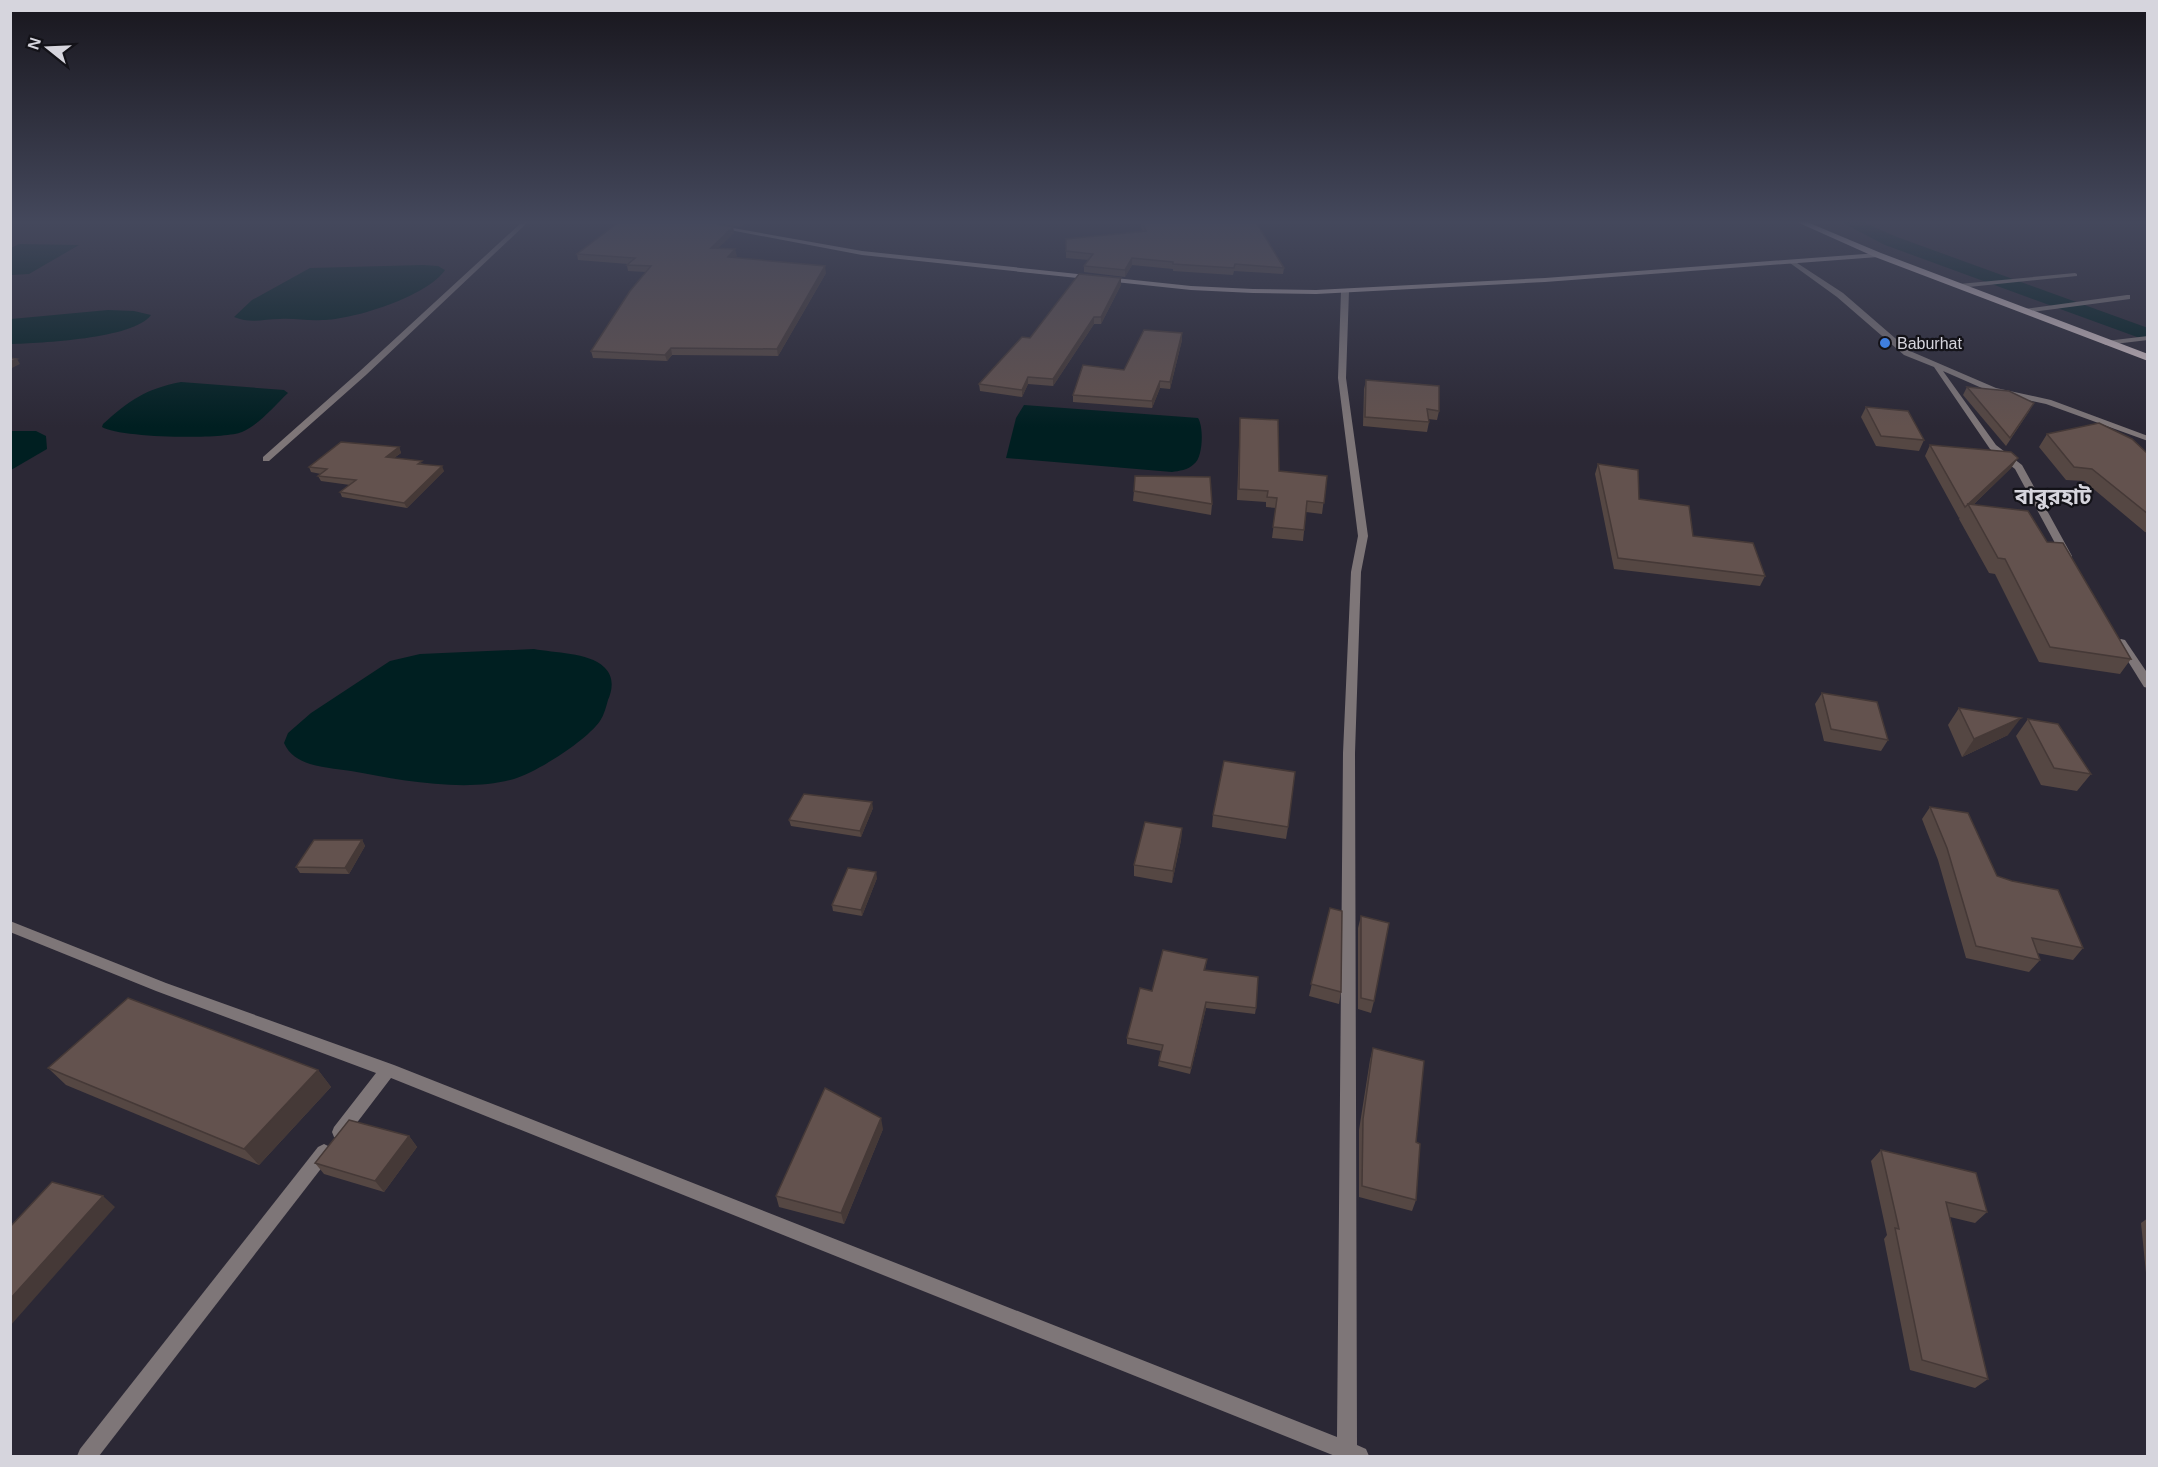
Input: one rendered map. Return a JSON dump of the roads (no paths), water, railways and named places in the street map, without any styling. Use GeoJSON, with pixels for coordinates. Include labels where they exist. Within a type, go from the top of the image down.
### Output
{"type":"FeatureCollection","features":[{"type":"Feature","properties":{"kind":"main road"},"geometry":{"type":"LineString","coordinates":[[1316,290],[1354,290]]}},
{"type":"Feature","properties":{"kind":"main road"},"geometry":{"type":"LineString","coordinates":[[1971,290],[2148,358]]}},
{"type":"Feature","properties":{"kind":"street"},"geometry":{"type":"LineString","coordinates":[[266,459],[452,290]]}},
{"type":"Feature","properties":{"kind":"street"},"geometry":{"type":"LineString","coordinates":[[1835,290],[1907,352],[1937,367],[1994,390],[2048,402],[2148,439]]}},
{"type":"Feature","properties":{"kind":"street"},"geometry":{"type":"LineString","coordinates":[[10,926],[161,987],[388,1070],[1353,1454],[1349,753],[1356,572],[1363,536],[1342,378],[1344,291]]}},
{"type":"Feature","properties":{"kind":"street"},"geometry":{"type":"LineString","coordinates":[[2024,311],[2127,297]]}},
{"type":"Feature","properties":{"kind":"street"},"geometry":{"type":"LineString","coordinates":[[2106,343],[2145,338]]}},
{"type":"Feature","properties":{"kind":"street"},"geometry":{"type":"LineString","coordinates":[[1937,367],[1993,447],[2019,467],[2038,506],[2074,568]]}},
{"type":"Feature","properties":{"kind":"street"},"geometry":{"type":"LineString","coordinates":[[2116,635],[2148,684]]}},
{"type":"Feature","properties":{"kind":"street"},"geometry":{"type":"LineString","coordinates":[[87,1456],[388,1070]]}},
{"type":"Feature","properties":{"kind":"waterway"},"geometry":{"type":"LineString","coordinates":[[2026,290],[2148,335]]}},
{"type":"Feature","properties":{"kind":"place","name":"Baburhat"},"geometry":{"type":"Point","coordinates":[1885,343]}},
{"type":"Feature","properties":{"kind":"district","name":"বাবুরহাট"},"geometry":{"type":"Point","coordinates":[2053,496]}}]}
